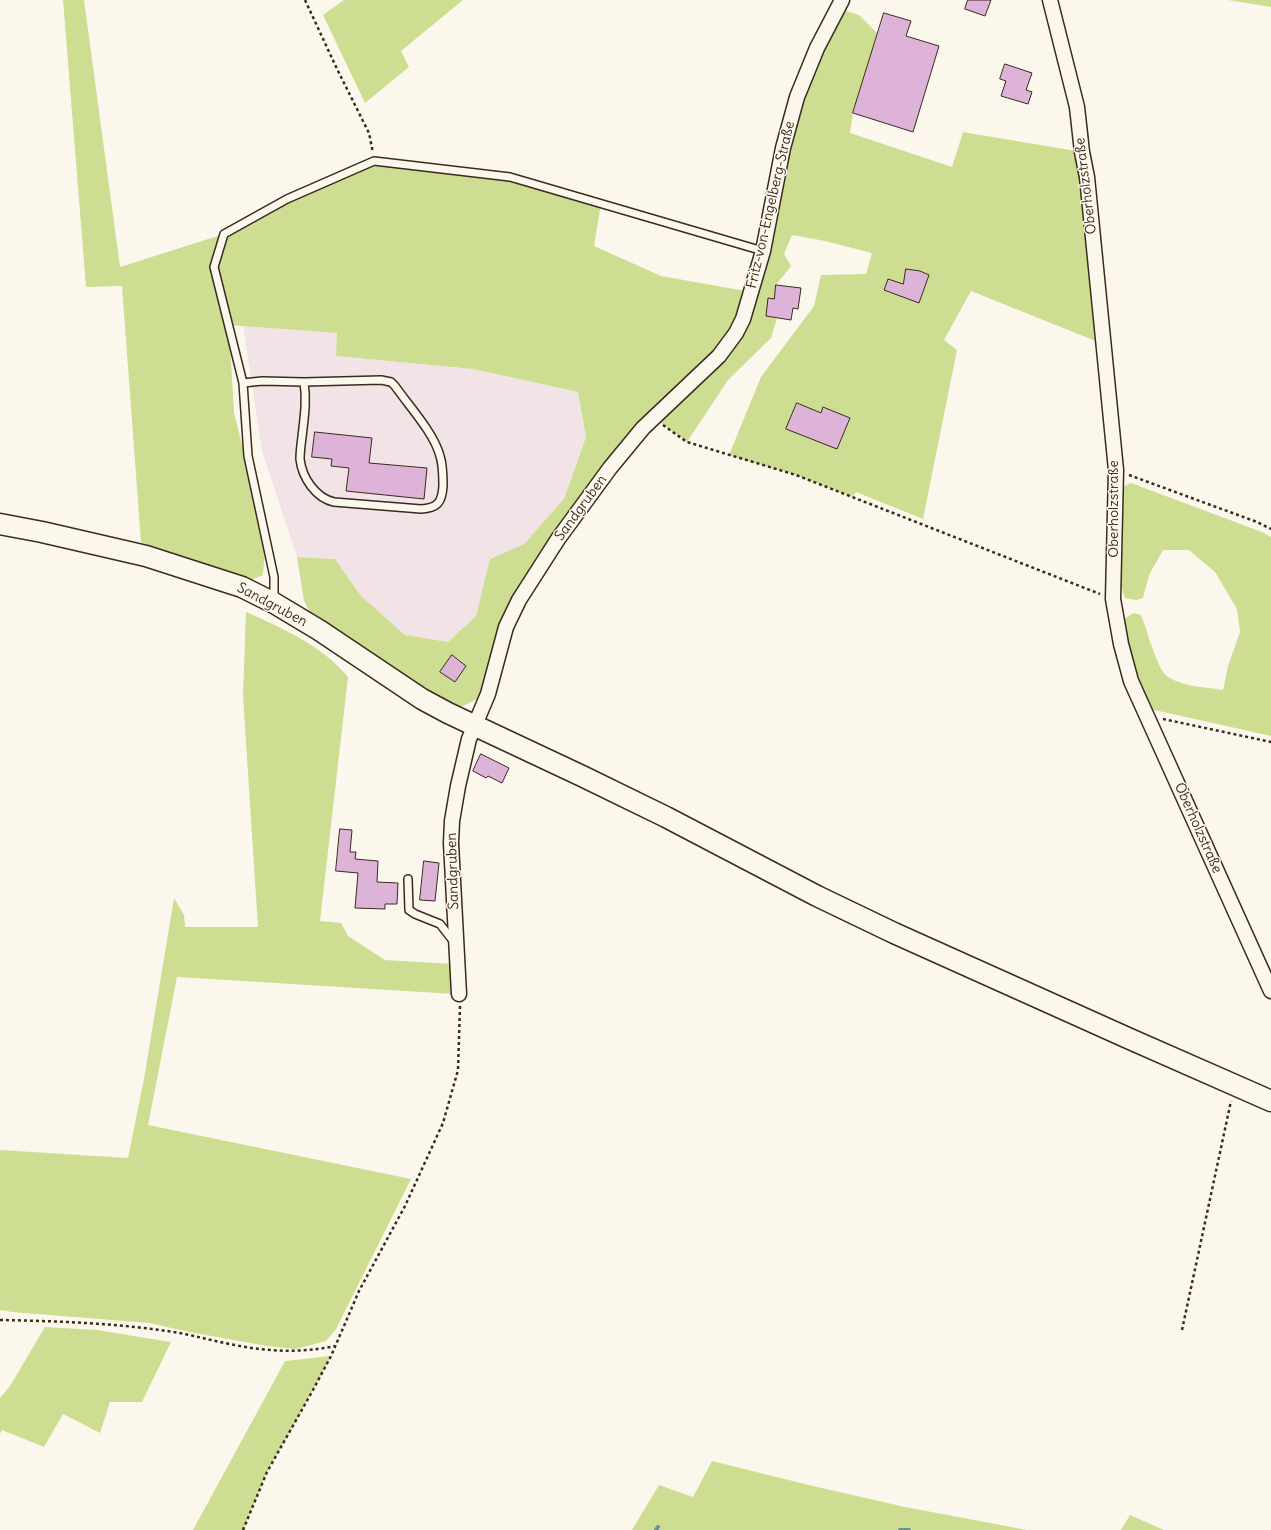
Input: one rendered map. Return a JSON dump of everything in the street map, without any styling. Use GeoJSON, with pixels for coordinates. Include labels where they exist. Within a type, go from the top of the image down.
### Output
{"type":"FeatureCollection","features":[{"type":"Feature","properties":{"kind":"street","name":"Fritz-von-Engelberg-Straße"},"geometry":{"type":"LineString","coordinates":[[643,428],[706,370],[729,344],[743,319],[763,251],[783,148],[797,97],[817,48],[842,0]]}},
{"type":"Feature","properties":{"kind":"street","name":"Oberholzstraße"},"geometry":{"type":"LineString","coordinates":[[1050,0],[1077,107],[1082,152],[1087,177],[1116,470],[1113,599],[1121,644],[1131,682],[1271,991]]}},
{"type":"Feature","properties":{"kind":"street","name":"Sandgruben"},"geometry":{"type":"LineString","coordinates":[[460,994],[451,843],[452,821],[458,786],[469,739],[488,694],[506,627],[519,600],[558,539],[610,468],[643,428]]}},
{"type":"Feature","properties":{"kind":"street","name":"Sandgruben"},"geometry":{"type":"LineString","coordinates":[[0,524],[146,556],[242,587],[274,603],[319,630],[422,699],[475,726],[666,817],[817,896],[894,933],[1271,1101]]}},
{"type":"Feature","properties":{"kind":"lane"},"geometry":{"type":"LineString","coordinates":[[274,603],[274,577],[248,456],[243,383],[214,267],[224,234],[287,199],[374,162],[510,177],[763,251]]}},
{"type":"Feature","properties":{"kind":"lane"},"geometry":{"type":"LineString","coordinates":[[243,383],[262,381],[304,382],[380,380],[391,382],[432,437],[440,455],[443,475],[443,489],[438,503],[431,508],[421,509],[334,502],[318,495],[310,485],[300,460],[306,403],[304,382]]}},
{"type":"Feature","properties":{"kind":"lane"},"geometry":{"type":"LineString","coordinates":[[408,879],[409,910],[440,924],[457,946]]}},
{"type":"Feature","properties":{"kind":"path"},"geometry":{"type":"LineString","coordinates":[[305,0],[369,133],[374,162]]}},
{"type":"Feature","properties":{"kind":"path"},"geometry":{"type":"LineString","coordinates":[[654,418],[687,442],[796,476],[1113,599]]}},
{"type":"Feature","properties":{"kind":"path"},"geometry":{"type":"LineString","coordinates":[[1116,470],[1257,522],[1271,529]]}},
{"type":"Feature","properties":{"kind":"path"},"geometry":{"type":"LineString","coordinates":[[1146,716],[1271,742]]}},
{"type":"Feature","properties":{"kind":"path"},"geometry":{"type":"LineString","coordinates":[[243,1530],[267,1472],[313,1390],[335,1346],[359,1291],[405,1206],[443,1123],[458,1070],[460,994]]}},
{"type":"Feature","properties":{"kind":"path"},"geometry":{"type":"LineString","coordinates":[[1182,1330],[1234,1085]]}},
{"type":"Feature","properties":{"kind":"path"},"geometry":{"type":"LineString","coordinates":[[0,1320],[45,1321],[168,1331],[236,1346],[289,1352],[314,1350],[335,1346]]}},
{"type":"Feature","properties":{"kind":"shaded area"},"geometry":{"type":"Polygon","coordinates":[[[243,326],[337,333],[336,356],[473,369],[578,392],[586,437],[564,499],[524,544],[490,559],[476,616],[448,642],[405,635],[361,596],[335,559],[297,557],[262,451],[243,326]]]}},
{"type":"Feature","properties":{"kind":"green space"},"geometry":{"type":"Polygon","coordinates":[[[63,0],[84,0],[120,267],[224,234],[287,199],[374,161],[510,177],[601,204],[594,246],[661,276],[751,292],[797,97],[837,8],[859,15],[878,34],[853,113],[850,133],[952,167],[963,132],[1082,152],[1103,344],[971,291],[944,340],[957,350],[923,519],[856,492],[852,497],[796,475],[729,455],[761,377],[814,306],[821,275],[866,274],[872,253],[825,241],[792,235],[784,254],[791,266],[776,285],[774,299],[768,299],[766,316],[777,318],[771,338],[728,380],[687,442],[654,418],[519,600],[488,694],[448,713],[319,630],[304,601],[297,557],[335,559],[361,596],[405,635],[448,642],[476,616],[490,559],[524,544],[564,499],[586,437],[578,392],[473,369],[336,356],[337,333],[229,325],[234,413],[266,539],[263,575],[249,581],[141,542],[122,286],[86,287],[63,0]]]}},
{"type":"Feature","properties":{"kind":"green space"},"geometry":{"type":"Polygon","coordinates":[[[344,0],[463,0],[401,51],[409,67],[365,103],[323,15],[344,0]]]}},
{"type":"Feature","properties":{"kind":"green space"},"geometry":{"type":"Polygon","coordinates":[[[1228,0],[1271,0],[1271,7],[1228,0]]]}},
{"type":"Feature","properties":{"kind":"green space"},"geometry":{"type":"Polygon","coordinates":[[[1131,483],[1262,532],[1271,537],[1271,736],[1150,709],[1137,680],[1125,639],[1124,619],[1133,613],[1141,615],[1156,658],[1164,673],[1168,677],[1188,685],[1223,690],[1228,666],[1240,632],[1237,609],[1215,572],[1189,550],[1163,550],[1149,575],[1143,598],[1136,600],[1125,598],[1121,586],[1122,487],[1131,483]]]}},
{"type":"Feature","properties":{"kind":"green space"},"geometry":{"type":"Polygon","coordinates":[[[246,612],[288,631],[314,647],[327,656],[348,677],[320,921],[341,923],[348,936],[385,960],[452,964],[455,994],[177,977],[148,1125],[411,1179],[336,1329],[326,1341],[296,1349],[267,1346],[149,1323],[0,1310],[0,1150],[128,1158],[144,1079],[174,898],[184,915],[185,927],[258,927],[243,696],[246,612]]]}},
{"type":"Feature","properties":{"kind":"green space"},"geometry":{"type":"Polygon","coordinates":[[[45,1327],[97,1330],[171,1342],[142,1402],[110,1402],[100,1433],[63,1414],[44,1447],[2,1430],[0,1434],[0,1398],[10,1386],[45,1327]]]}},
{"type":"Feature","properties":{"kind":"green space"},"geometry":{"type":"Polygon","coordinates":[[[331,1356],[267,1472],[243,1530],[193,1530],[285,1361],[331,1356]]]}},
{"type":"Feature","properties":{"kind":"green space"},"geometry":{"type":"Polygon","coordinates":[[[712,1461],[905,1507],[1027,1530],[632,1530],[659,1485],[693,1497],[712,1461]]]}},
{"type":"Feature","properties":{"kind":"green space"},"geometry":{"type":"Polygon","coordinates":[[[1130,1515],[1164,1530],[1121,1530],[1130,1515]]]}},
{"type":"Feature","properties":{"kind":"building"},"geometry":{"type":"Polygon","coordinates":[[[968,0],[991,0],[985,16],[965,9],[968,0]]]}},
{"type":"Feature","properties":{"kind":"building"},"geometry":{"type":"Polygon","coordinates":[[[884,13],[911,21],[906,36],[939,46],[913,132],[853,113],[884,13]]]}},
{"type":"Feature","properties":{"kind":"building"},"geometry":{"type":"Polygon","coordinates":[[[1005,64],[1032,73],[1026,90],[1032,92],[1028,104],[1001,96],[1006,81],[1000,79],[1005,64]]]}},
{"type":"Feature","properties":{"kind":"building"},"geometry":{"type":"Polygon","coordinates":[[[906,269],[920,271],[929,275],[919,303],[884,290],[888,279],[903,284],[906,269]]]}},
{"type":"Feature","properties":{"kind":"building"},"geometry":{"type":"Polygon","coordinates":[[[776,285],[801,288],[798,309],[793,308],[791,320],[766,316],[768,298],[774,299],[776,285]]]}},
{"type":"Feature","properties":{"kind":"building"},"geometry":{"type":"Polygon","coordinates":[[[797,403],[821,413],[823,407],[850,418],[837,449],[786,429],[797,403]]]}},
{"type":"Feature","properties":{"kind":"building"},"geometry":{"type":"Polygon","coordinates":[[[315,432],[372,438],[369,463],[427,468],[424,499],[346,491],[349,468],[331,466],[332,459],[312,457],[315,432]]]}},
{"type":"Feature","properties":{"kind":"building"},"geometry":{"type":"Polygon","coordinates":[[[452,655],[466,666],[455,682],[440,672],[452,655]]]}},
{"type":"Feature","properties":{"kind":"building"},"geometry":{"type":"Polygon","coordinates":[[[481,754],[509,768],[502,783],[488,776],[486,778],[473,771],[481,754]]]}},
{"type":"Feature","properties":{"kind":"building"},"geometry":{"type":"Polygon","coordinates":[[[340,829],[352,830],[350,852],[356,852],[355,859],[378,861],[377,882],[398,883],[397,904],[385,904],[385,909],[355,908],[358,873],[336,871],[340,829]]]}},
{"type":"Feature","properties":{"kind":"building"},"geometry":{"type":"Polygon","coordinates":[[[424,861],[439,863],[435,901],[420,900],[424,861]]]}},
{"type":"Feature","properties":{"kind":"waterway"},"geometry":{"type":"LineString","coordinates":[[900,1530],[909,1530]]}}]}
